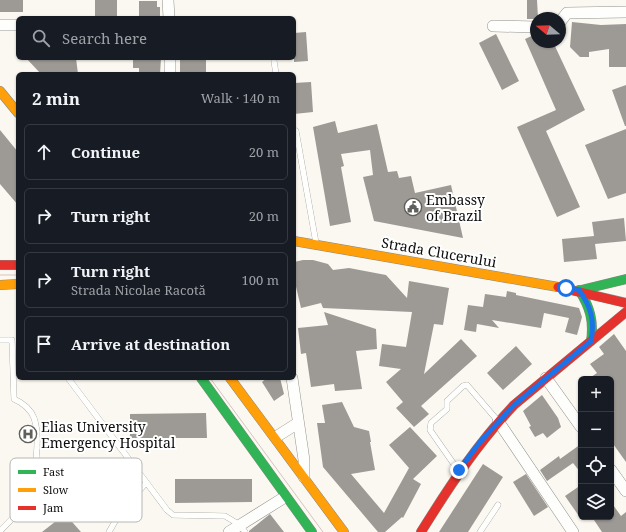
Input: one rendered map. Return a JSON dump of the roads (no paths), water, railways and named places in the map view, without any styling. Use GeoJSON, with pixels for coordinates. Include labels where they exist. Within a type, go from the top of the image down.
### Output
{"type":"FeatureCollection","features":[{"type":"Feature","properties":{"kind":"street"},"geometry":{"type":"LineString","coordinates":[[168,0],[169,16]]}},
{"type":"Feature","properties":{"kind":"street"},"geometry":{"type":"LineString","coordinates":[[566,14],[567,13],[626,12]]}},
{"type":"Feature","properties":{"kind":"street"},"geometry":{"type":"LineString","coordinates":[[0,25],[16,25]]}},
{"type":"Feature","properties":{"kind":"street"},"geometry":{"type":"LineString","coordinates":[[493,26],[530,27]]}},
{"type":"Feature","properties":{"kind":"street"},"geometry":{"type":"LineString","coordinates":[[170,60],[170,72]]}},
{"type":"Feature","properties":{"kind":"street"},"geometry":{"type":"LineString","coordinates":[[0,91],[16,111]]}},
{"type":"Feature","properties":{"kind":"street","name":"Strada Clucerului"},"geometry":{"type":"LineString","coordinates":[[296,241],[579,290],[626,303]]}},
{"type":"Feature","properties":{"kind":"street"},"geometry":{"type":"LineString","coordinates":[[0,265],[16,265]]}},
{"type":"Feature","properties":{"kind":"street","name":"Strada Clucerului"},"geometry":{"type":"LineString","coordinates":[[579,290],[626,279]]}},
{"type":"Feature","properties":{"kind":"street"},"geometry":{"type":"LineString","coordinates":[[0,285],[16,284]]}},
{"type":"Feature","properties":{"kind":"street"},"geometry":{"type":"LineString","coordinates":[[579,290],[592,314],[593,322],[591,341]]}},
{"type":"Feature","properties":{"kind":"street"},"geometry":{"type":"LineString","coordinates":[[421,532],[459,470],[498,421],[514,405],[626,312]]}},
{"type":"Feature","properties":{"kind":"street"},"geometry":{"type":"LineString","coordinates":[[546,378],[578,423]]}},
{"type":"Feature","properties":{"kind":"street"},"geometry":{"type":"LineString","coordinates":[[202,380],[285,497],[312,532]]}},
{"type":"Feature","properties":{"kind":"street"},"geometry":{"type":"LineString","coordinates":[[231,380],[344,532]]}},
{"type":"Feature","properties":{"kind":"street"},"geometry":{"type":"LineString","coordinates":[[292,380],[304,460],[304,479]]}},
{"type":"Feature","properties":{"kind":"street"},"geometry":{"type":"LineString","coordinates":[[498,421],[573,532]]}},
{"type":"Feature","properties":{"kind":"street"},"geometry":{"type":"LineString","coordinates":[[278,435],[298,424]]}},
{"type":"Feature","properties":{"kind":"street"},"geometry":{"type":"LineString","coordinates":[[614,474],[626,491]]}},
{"type":"Feature","properties":{"kind":"street"},"geometry":{"type":"LineString","coordinates":[[229,532],[242,529],[285,497]]}},
{"type":"Feature","properties":{"kind":"lane"},"geometry":{"type":"LineString","coordinates":[[274,60],[276,72]]}},
{"type":"Feature","properties":{"kind":"lane"},"geometry":{"type":"LineString","coordinates":[[296,131],[317,245]]}},
{"type":"Feature","properties":{"kind":"lane"},"geometry":{"type":"LineString","coordinates":[[0,340],[12,340],[14,399],[22,403],[34,418],[36,458]]}},
{"type":"Feature","properties":{"kind":"lane"},"geometry":{"type":"LineString","coordinates":[[69,380],[127,458]]}},
{"type":"Feature","properties":{"kind":"lane"},"geometry":{"type":"LineString","coordinates":[[459,470],[430,430],[431,423],[447,409],[447,401],[463,386],[467,385],[498,421]]}},
{"type":"Feature","properties":{"kind":"lane"},"geometry":{"type":"LineString","coordinates":[[142,478],[167,510],[173,515],[225,516],[242,529]]}},
{"type":"Feature","properties":{"kind":"lane"},"geometry":{"type":"LineString","coordinates":[[142,487],[146,483]]}},
{"type":"Feature","properties":{"kind":"lane"},"geometry":{"type":"LineString","coordinates":[[480,532],[498,505]]}},
{"type":"Feature","properties":{"kind":"lane"},"geometry":{"type":"LineString","coordinates":[[0,531],[10,521]]}},
{"type":"Feature","properties":{"kind":"lane"},"geometry":{"type":"LineString","coordinates":[[109,532],[115,522]]}},
{"type":"Feature","properties":{"kind":"tram line"},"geometry":{"type":"LineString","coordinates":[[0,275],[16,275]]}},
{"type":"Feature","properties":{"kind":"tram line"},"geometry":{"type":"LineString","coordinates":[[211,380],[323,532]]}},
{"type":"Feature","properties":{"kind":"place","name":"Embassy of Brazil"},"geometry":{"type":"Point","coordinates":[413,207]}},
{"type":"Feature","properties":{"kind":"place","name":"Elias University Emergency Hospital"},"geometry":{"type":"Point","coordinates":[28,434]}}]}
